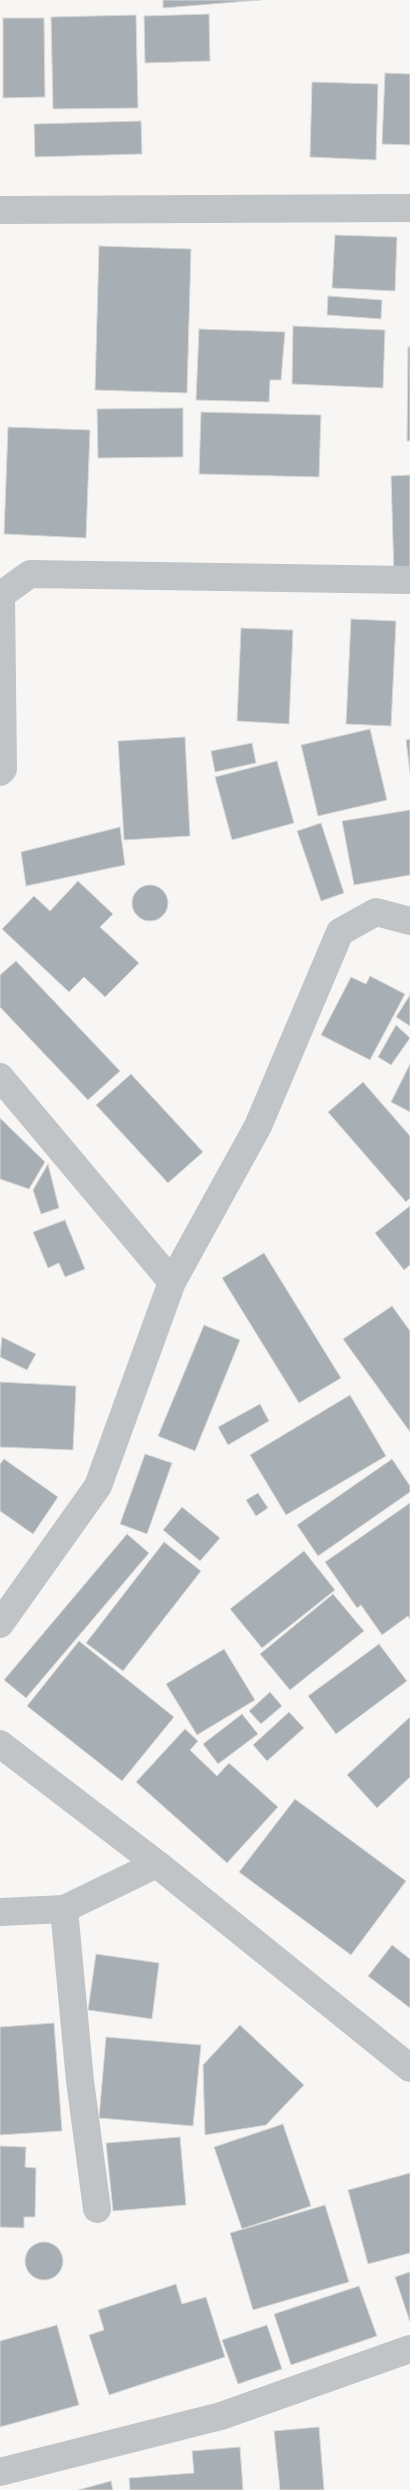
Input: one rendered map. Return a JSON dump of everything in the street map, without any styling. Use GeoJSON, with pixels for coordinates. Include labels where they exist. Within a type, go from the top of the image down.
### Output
{"type":"FeatureCollection","features":[{"type":"Feature","properties":{"kind":"street"},"geometry":{"type":"LineString","coordinates":[[0,210],[410,208]]}},
{"type":"Feature","properties":{"kind":"street"},"geometry":{"type":"LineString","coordinates":[[0,772],[3,769],[0,595],[30,574],[410,580]]}},
{"type":"Feature","properties":{"kind":"street"},"geometry":{"type":"LineString","coordinates":[[0,1624],[98,1486],[172,1282],[258,1126],[340,932],[376,912],[410,921]]}},
{"type":"Feature","properties":{"kind":"street"},"geometry":{"type":"LineString","coordinates":[[0,1077],[172,1282]]}},
{"type":"Feature","properties":{"kind":"street"},"geometry":{"type":"LineString","coordinates":[[0,1744],[157,1864],[410,2068]]}},
{"type":"Feature","properties":{"kind":"street"},"geometry":{"type":"LineString","coordinates":[[0,1912],[64,1909],[157,1864]]}},
{"type":"Feature","properties":{"kind":"street"},"geometry":{"type":"LineString","coordinates":[[64,1909],[80,2081],[96,2209]]}},
{"type":"Feature","properties":{"kind":"street"},"geometry":{"type":"LineString","coordinates":[[0,2472],[221,2416],[410,2349]]}},
{"type":"Feature","properties":{"kind":"building"},"geometry":{"type":"Polygon","coordinates":[[[163,0],[261,0],[163,8],[163,0]]]}},
{"type":"Feature","properties":{"kind":"building"},"geometry":{"type":"Polygon","coordinates":[[[209,14],[210,61],[145,63],[144,16],[209,14]]]}},
{"type":"Feature","properties":{"kind":"building"},"geometry":{"type":"Polygon","coordinates":[[[136,15],[138,108],[53,109],[51,17],[136,15]]]}},
{"type":"Feature","properties":{"kind":"building"},"geometry":{"type":"Polygon","coordinates":[[[3,18],[44,18],[45,97],[3,98],[3,18]]]}},
{"type":"Feature","properties":{"kind":"building"},"geometry":{"type":"Polygon","coordinates":[[[385,73],[410,74],[410,145],[382,144],[385,73]]]}},
{"type":"Feature","properties":{"kind":"building"},"geometry":{"type":"Polygon","coordinates":[[[312,82],[378,84],[376,160],[310,157],[312,82]]]}},
{"type":"Feature","properties":{"kind":"building"},"geometry":{"type":"Polygon","coordinates":[[[141,121],[142,154],[35,157],[34,124],[141,121]]]}},
{"type":"Feature","properties":{"kind":"building"},"geometry":{"type":"Polygon","coordinates":[[[335,235],[397,237],[395,291],[332,288],[335,235]]]}},
{"type":"Feature","properties":{"kind":"building"},"geometry":{"type":"Polygon","coordinates":[[[99,246],[191,249],[187,393],[95,390],[99,246]]]}},
{"type":"Feature","properties":{"kind":"building"},"geometry":{"type":"Polygon","coordinates":[[[328,296],[382,300],[381,319],[327,315],[328,296]]]}},
{"type":"Feature","properties":{"kind":"building"},"geometry":{"type":"Polygon","coordinates":[[[293,326],[385,330],[383,388],[292,384],[293,326]]]}},
{"type":"Feature","properties":{"kind":"building"},"geometry":{"type":"Polygon","coordinates":[[[199,329],[285,332],[281,380],[270,380],[269,402],[196,400],[199,329]]]}},
{"type":"Feature","properties":{"kind":"building"},"geometry":{"type":"Polygon","coordinates":[[[408,347],[410,347],[410,441],[407,441],[408,347]]]}},
{"type":"Feature","properties":{"kind":"building"},"geometry":{"type":"Polygon","coordinates":[[[183,408],[183,457],[98,458],[97,409],[183,408]]]}},
{"type":"Feature","properties":{"kind":"building"},"geometry":{"type":"Polygon","coordinates":[[[201,412],[321,415],[319,477],[199,474],[201,412]]]}},
{"type":"Feature","properties":{"kind":"building"},"geometry":{"type":"Polygon","coordinates":[[[8,427],[90,430],[86,538],[4,534],[8,427]]]}},
{"type":"Feature","properties":{"kind":"building"},"geometry":{"type":"Polygon","coordinates":[[[410,475],[410,575],[394,576],[391,476],[410,475]]]}},
{"type":"Feature","properties":{"kind":"building"},"geometry":{"type":"Polygon","coordinates":[[[351,619],[396,621],[391,726],[346,724],[351,619]]]}},
{"type":"Feature","properties":{"kind":"building"},"geometry":{"type":"Polygon","coordinates":[[[241,628],[293,630],[289,724],[237,721],[241,628]]]}},
{"type":"Feature","properties":{"kind":"building"},"geometry":{"type":"Polygon","coordinates":[[[370,729],[387,800],[318,816],[301,745],[370,729]]]}},
{"type":"Feature","properties":{"kind":"building"},"geometry":{"type":"Polygon","coordinates":[[[185,737],[190,836],[124,840],[118,741],[185,737]]]}},
{"type":"Feature","properties":{"kind":"building"},"geometry":{"type":"Polygon","coordinates":[[[410,739],[410,773],[406,740],[410,739]]]}},
{"type":"Feature","properties":{"kind":"building"},"geometry":{"type":"Polygon","coordinates":[[[252,743],[256,763],[215,772],[211,751],[252,743]]]}},
{"type":"Feature","properties":{"kind":"building"},"geometry":{"type":"Polygon","coordinates":[[[277,761],[294,823],[232,840],[215,777],[277,761]]]}},
{"type":"Feature","properties":{"kind":"building"},"geometry":{"type":"Polygon","coordinates":[[[410,810],[410,875],[354,885],[342,821],[410,810]]]}},
{"type":"Feature","properties":{"kind":"building"},"geometry":{"type":"Polygon","coordinates":[[[321,823],[344,893],[321,901],[297,831],[321,823]]]}},
{"type":"Feature","properties":{"kind":"building"},"geometry":{"type":"Polygon","coordinates":[[[120,827],[125,865],[26,886],[21,852],[120,827]]]}},
{"type":"Feature","properties":{"kind":"building"},"geometry":{"type":"Polygon","coordinates":[[[78,881],[113,914],[100,927],[139,963],[105,997],[84,977],[69,992],[2,929],[34,896],[50,911],[78,881]]]}},
{"type":"Feature","properties":{"kind":"building"},"geometry":{"type":"Polygon","coordinates":[[[150,885],[157,886],[163,890],[167,896],[167,910],[163,916],[157,920],[150,921],[143,920],[137,916],[133,910],[132,903],[133,896],[137,890],[143,886],[150,885]]]}},
{"type":"Feature","properties":{"kind":"building"},"geometry":{"type":"Polygon","coordinates":[[[16,961],[120,1071],[88,1100],[0,1007],[0,975],[16,961]]]}},
{"type":"Feature","properties":{"kind":"building"},"geometry":{"type":"Polygon","coordinates":[[[370,976],[405,994],[370,1060],[321,1035],[351,977],[366,984],[370,976]]]}},
{"type":"Feature","properties":{"kind":"building"},"geometry":{"type":"Polygon","coordinates":[[[410,995],[410,1026],[396,1017],[410,995]]]}},
{"type":"Feature","properties":{"kind":"building"},"geometry":{"type":"Polygon","coordinates":[[[396,1025],[410,1038],[391,1065],[378,1057],[396,1025]]]}},
{"type":"Feature","properties":{"kind":"building"},"geometry":{"type":"Polygon","coordinates":[[[410,1064],[410,1112],[391,1102],[410,1064]]]}},
{"type":"Feature","properties":{"kind":"building"},"geometry":{"type":"Polygon","coordinates":[[[131,1074],[203,1152],[168,1183],[96,1105],[131,1074]]]}},
{"type":"Feature","properties":{"kind":"building"},"geometry":{"type":"Polygon","coordinates":[[[363,1082],[410,1136],[410,1198],[406,1202],[328,1112],[363,1082]]]}},
{"type":"Feature","properties":{"kind":"building"},"geometry":{"type":"Polygon","coordinates":[[[0,1118],[45,1162],[29,1189],[0,1179],[0,1118]]]}},
{"type":"Feature","properties":{"kind":"building"},"geometry":{"type":"Polygon","coordinates":[[[48,1164],[59,1208],[41,1214],[33,1190],[48,1164]]]}},
{"type":"Feature","properties":{"kind":"building"},"geometry":{"type":"Polygon","coordinates":[[[410,1206],[410,1265],[404,1270],[375,1233],[410,1206]]]}},
{"type":"Feature","properties":{"kind":"building"},"geometry":{"type":"Polygon","coordinates":[[[65,1220],[85,1269],[65,1277],[59,1263],[48,1268],[33,1232],[65,1220]]]}},
{"type":"Feature","properties":{"kind":"building"},"geometry":{"type":"Polygon","coordinates":[[[264,1253],[341,1378],[299,1403],[222,1278],[264,1253]]]}},
{"type":"Feature","properties":{"kind":"building"},"geometry":{"type":"Polygon","coordinates":[[[392,1306],[410,1331],[410,1432],[343,1339],[392,1306]]]}},
{"type":"Feature","properties":{"kind":"building"},"geometry":{"type":"Polygon","coordinates":[[[204,1325],[240,1340],[195,1451],[158,1436],[204,1325]]]}},
{"type":"Feature","properties":{"kind":"building"},"geometry":{"type":"Polygon","coordinates":[[[2,1337],[36,1354],[27,1370],[0,1357],[2,1337]]]}},
{"type":"Feature","properties":{"kind":"building"},"geometry":{"type":"Polygon","coordinates":[[[0,1382],[76,1386],[73,1450],[0,1447],[0,1382]]]}},
{"type":"Feature","properties":{"kind":"building"},"geometry":{"type":"Polygon","coordinates":[[[350,1395],[386,1456],[286,1515],[250,1455],[350,1395]]]}},
{"type":"Feature","properties":{"kind":"building"},"geometry":{"type":"Polygon","coordinates":[[[260,1404],[269,1421],[228,1445],[218,1427],[260,1404]]]}},
{"type":"Feature","properties":{"kind":"building"},"geometry":{"type":"Polygon","coordinates":[[[145,1454],[172,1463],[147,1534],[120,1524],[145,1454]]]}},
{"type":"Feature","properties":{"kind":"building"},"geometry":{"type":"Polygon","coordinates":[[[4,1459],[58,1497],[33,1534],[0,1511],[0,1464],[4,1459]]]}},
{"type":"Feature","properties":{"kind":"building"},"geometry":{"type":"Polygon","coordinates":[[[392,1459],[410,1486],[410,1492],[318,1556],[297,1525],[392,1459]]]}},
{"type":"Feature","properties":{"kind":"building"},"geometry":{"type":"Polygon","coordinates":[[[258,1493],[268,1508],[256,1516],[246,1500],[258,1493]]]}},
{"type":"Feature","properties":{"kind":"building"},"geometry":{"type":"Polygon","coordinates":[[[410,1503],[410,1619],[408,1616],[382,1635],[361,1605],[357,1608],[325,1562],[410,1503]]]}},
{"type":"Feature","properties":{"kind":"building"},"geometry":{"type":"Polygon","coordinates":[[[182,1507],[220,1538],[200,1561],[163,1530],[182,1507]]]}},
{"type":"Feature","properties":{"kind":"building"},"geometry":{"type":"Polygon","coordinates":[[[127,1534],[149,1553],[26,1698],[4,1680],[127,1534]]]}},
{"type":"Feature","properties":{"kind":"building"},"geometry":{"type":"Polygon","coordinates":[[[164,1542],[201,1571],[123,1671],[86,1643],[164,1542]]]}},
{"type":"Feature","properties":{"kind":"building"},"geometry":{"type":"Polygon","coordinates":[[[304,1551],[335,1590],[262,1648],[230,1609],[304,1551]]]}},
{"type":"Feature","properties":{"kind":"building"},"geometry":{"type":"Polygon","coordinates":[[[333,1594],[364,1631],[290,1690],[260,1654],[333,1594]]]}},
{"type":"Feature","properties":{"kind":"building"},"geometry":{"type":"Polygon","coordinates":[[[79,1641],[174,1717],[122,1781],[27,1706],[79,1641]]]}},
{"type":"Feature","properties":{"kind":"building"},"geometry":{"type":"Polygon","coordinates":[[[379,1644],[407,1681],[336,1734],[308,1696],[379,1644]]]}},
{"type":"Feature","properties":{"kind":"building"},"geometry":{"type":"Polygon","coordinates":[[[224,1649],[255,1700],[197,1735],[166,1684],[224,1649]]]}},
{"type":"Feature","properties":{"kind":"building"},"geometry":{"type":"Polygon","coordinates":[[[270,1692],[282,1706],[261,1724],[249,1711],[270,1692]]]}},
{"type":"Feature","properties":{"kind":"building"},"geometry":{"type":"Polygon","coordinates":[[[289,1712],[304,1728],[267,1761],[253,1745],[289,1712]]]}},
{"type":"Feature","properties":{"kind":"building"},"geometry":{"type":"Polygon","coordinates":[[[242,1714],[258,1734],[218,1764],[203,1744],[242,1714]]]}},
{"type":"Feature","properties":{"kind":"building"},"geometry":{"type":"Polygon","coordinates":[[[410,1717],[410,1777],[377,1808],[347,1775],[410,1717]]]}},
{"type":"Feature","properties":{"kind":"building"},"geometry":{"type":"Polygon","coordinates":[[[185,1729],[198,1741],[190,1750],[217,1776],[229,1763],[278,1807],[227,1863],[136,1782],[185,1729]]]}},
{"type":"Feature","properties":{"kind":"building"},"geometry":{"type":"Polygon","coordinates":[[[295,1799],[406,1881],[351,1955],[239,1872],[295,1799]]]}},
{"type":"Feature","properties":{"kind":"building"},"geometry":{"type":"Polygon","coordinates":[[[392,1945],[410,1959],[410,2008],[368,1976],[392,1945]]]}},
{"type":"Feature","properties":{"kind":"building"},"geometry":{"type":"Polygon","coordinates":[[[96,1954],[159,1963],[152,2019],[88,2010],[96,1954]]]}},
{"type":"Feature","properties":{"kind":"building"},"geometry":{"type":"Polygon","coordinates":[[[54,2023],[62,2131],[0,2135],[0,2027],[54,2023]]]}},
{"type":"Feature","properties":{"kind":"building"},"geometry":{"type":"Polygon","coordinates":[[[240,2025],[304,2085],[266,2125],[205,2135],[203,2065],[240,2025]]]}},
{"type":"Feature","properties":{"kind":"building"},"geometry":{"type":"Polygon","coordinates":[[[106,2037],[201,2045],[193,2126],[99,2118],[106,2037]]]}},
{"type":"Feature","properties":{"kind":"building"},"geometry":{"type":"Polygon","coordinates":[[[283,2124],[311,2206],[242,2229],[214,2147],[283,2124]]]}},
{"type":"Feature","properties":{"kind":"building"},"geometry":{"type":"Polygon","coordinates":[[[180,2137],[186,2205],[113,2211],[106,2143],[180,2137]]]}},
{"type":"Feature","properties":{"kind":"building"},"geometry":{"type":"Polygon","coordinates":[[[0,2146],[26,2147],[25,2167],[36,2168],[35,2217],[24,2217],[24,2228],[0,2227],[0,2146]]]}},
{"type":"Feature","properties":{"kind":"building"},"geometry":{"type":"Polygon","coordinates":[[[410,2173],[410,2253],[368,2264],[348,2190],[410,2173]]]}},
{"type":"Feature","properties":{"kind":"building"},"geometry":{"type":"Polygon","coordinates":[[[325,2205],[349,2282],[253,2310],[230,2233],[325,2205]]]}},
{"type":"Feature","properties":{"kind":"building"},"geometry":{"type":"Polygon","coordinates":[[[44,2242],[58,2247],[63,2261],[58,2275],[44,2280],[30,2275],[25,2261],[30,2247],[44,2242]]]}},
{"type":"Feature","properties":{"kind":"building"},"geometry":{"type":"Polygon","coordinates":[[[410,2272],[410,2322],[395,2277],[410,2272]]]}},
{"type":"Feature","properties":{"kind":"building"},"geometry":{"type":"Polygon","coordinates":[[[176,2284],[182,2304],[206,2297],[225,2357],[109,2395],[89,2335],[104,2330],[98,2310],[176,2284]]]}},
{"type":"Feature","properties":{"kind":"building"},"geometry":{"type":"Polygon","coordinates":[[[359,2286],[377,2336],[291,2365],[274,2314],[359,2286]]]}},
{"type":"Feature","properties":{"kind":"building"},"geometry":{"type":"Polygon","coordinates":[[[57,2325],[79,2405],[0,2427],[0,2341],[57,2325]]]}},
{"type":"Feature","properties":{"kind":"building"},"geometry":{"type":"Polygon","coordinates":[[[267,2325],[282,2369],[238,2384],[222,2340],[267,2325]]]}},
{"type":"Feature","properties":{"kind":"building"},"geometry":{"type":"Polygon","coordinates":[[[319,2427],[324,2490],[280,2490],[274,2431],[319,2427]]]}},
{"type":"Feature","properties":{"kind":"building"},"geometry":{"type":"Polygon","coordinates":[[[240,2447],[243,2490],[130,2490],[129,2478],[194,2473],[192,2451],[240,2447]]]}},
{"type":"Feature","properties":{"kind":"building"},"geometry":{"type":"Polygon","coordinates":[[[111,2481],[113,2490],[78,2490],[111,2481]]]}}]}
